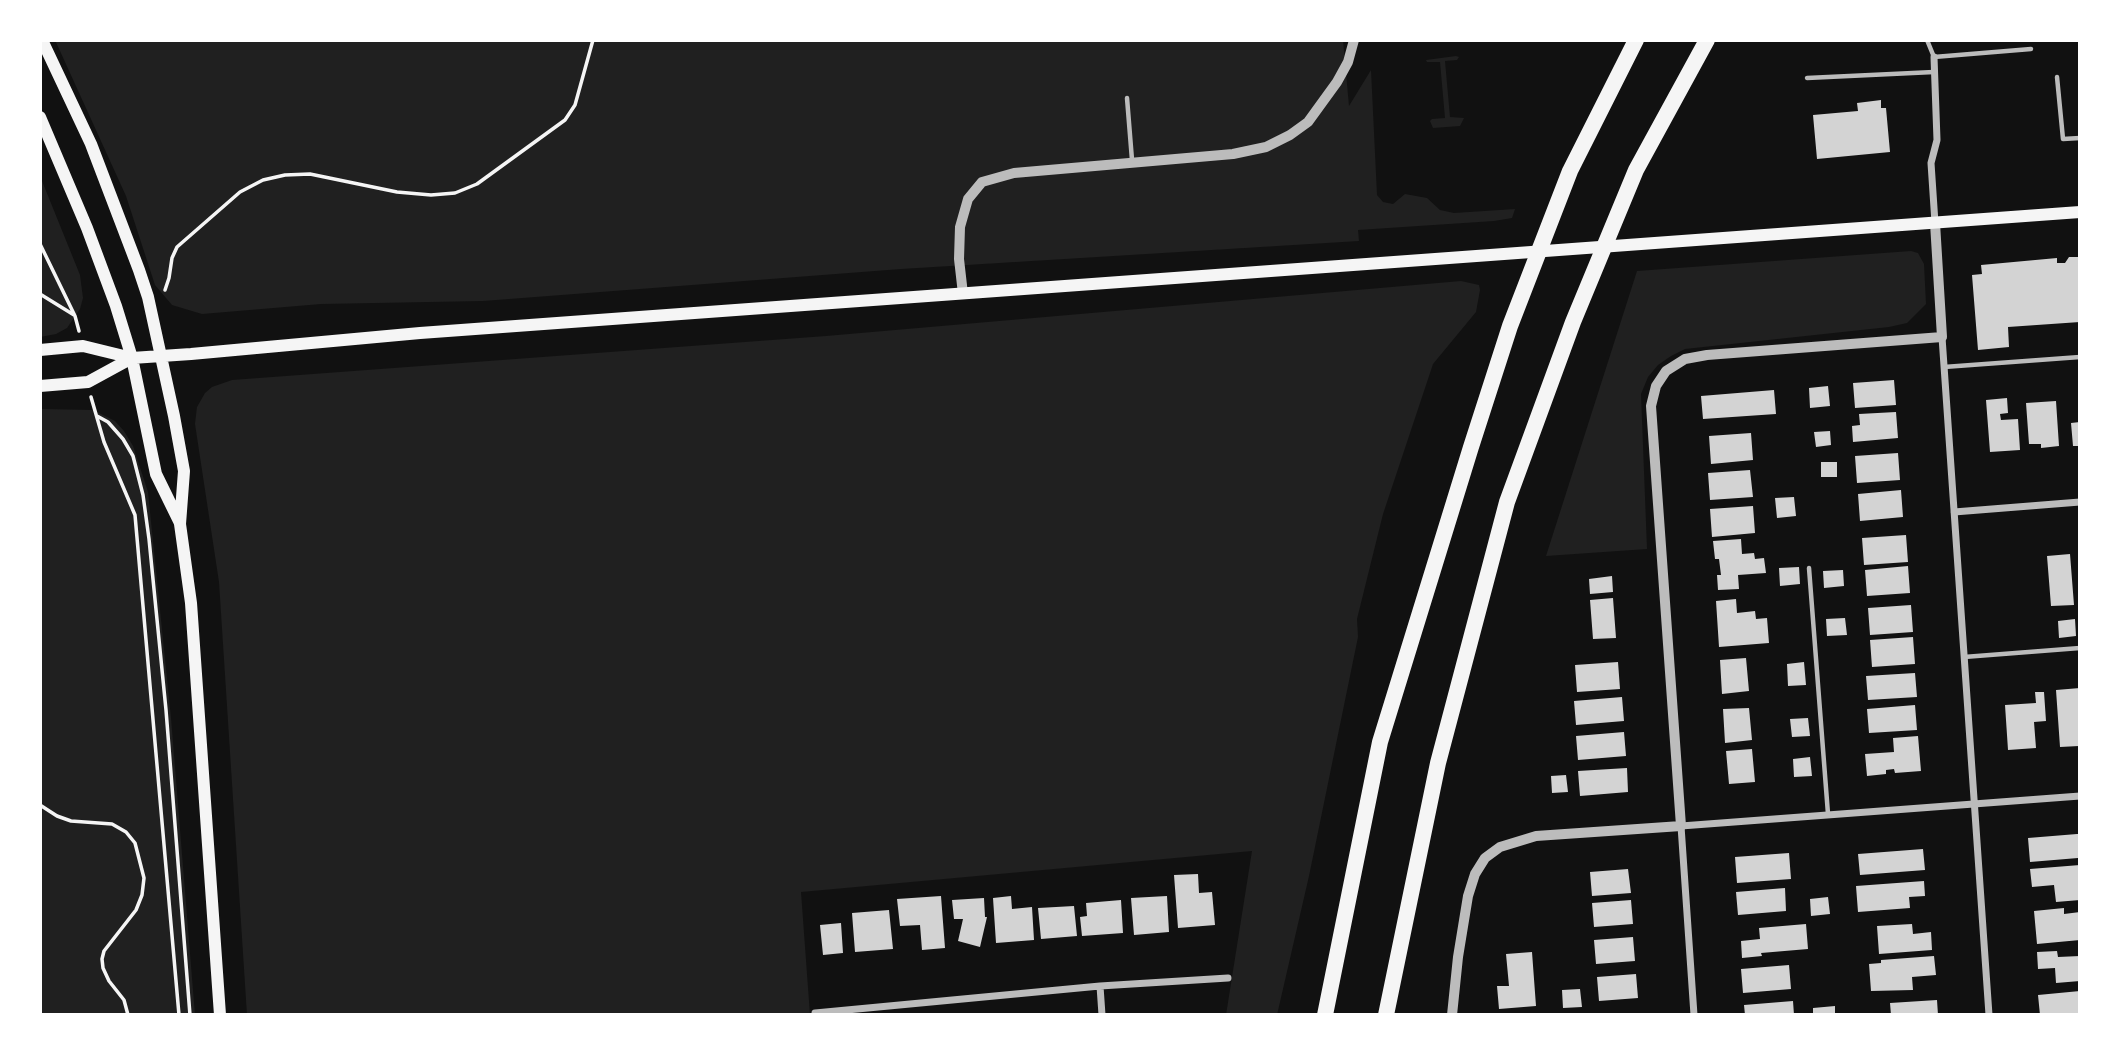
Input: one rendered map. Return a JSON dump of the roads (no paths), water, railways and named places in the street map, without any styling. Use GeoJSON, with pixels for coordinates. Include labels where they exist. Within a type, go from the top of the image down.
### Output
{"type":"FeatureCollection","features":[{"type":"Feature","properties":{"kind":"highway"},"geometry":{"type":"LineString","coordinates":[[1325,1015],[1380,742],[1510,326],[1570,171],[1636,40]]}},
{"type":"Feature","properties":{"kind":"highway"},"geometry":{"type":"LineString","coordinates":[[1386,1015],[1438,763],[1507,502],[1573,322],[1636,170],[1707,40]]}},
{"type":"Feature","properties":{"kind":"main road"},"geometry":{"type":"LineString","coordinates":[[42,40],[91,144],[148,297],[184,471],[180,524],[191,603],[220,1015]]}},
{"type":"Feature","properties":{"kind":"main road"},"geometry":{"type":"LineString","coordinates":[[40,117],[91,240],[132,358],[156,474],[180,524]]}},
{"type":"Feature","properties":{"kind":"main road"},"geometry":{"type":"LineString","coordinates":[[40,350],[83,346],[132,358],[434,332],[2080,212]]}},
{"type":"Feature","properties":{"kind":"main road"},"geometry":{"type":"LineString","coordinates":[[40,386],[88,382],[132,358]]}},
{"type":"Feature","properties":{"kind":"street"},"geometry":{"type":"LineString","coordinates":[[963,294],[959,259],[960,227],[968,199],[982,183],[1014,173],[1233,154],[1266,147],[1290,135],[1307,121],[1337,82],[1348,62],[1354,40]]}},
{"type":"Feature","properties":{"kind":"street"},"geometry":{"type":"LineString","coordinates":[[1934,57],[1937,140],[1931,163],[1989,1015]]}},
{"type":"Feature","properties":{"kind":"street"},"geometry":{"type":"LineString","coordinates":[[1694,1015],[1651,406],[1656,386],[1667,371],[1685,359],[1707,355],[1942,337]]}},
{"type":"Feature","properties":{"kind":"street"},"geometry":{"type":"LineString","coordinates":[[1954,512],[2080,502]]}},
{"type":"Feature","properties":{"kind":"street"},"geometry":{"type":"LineString","coordinates":[[1452,1015],[1468,895],[1475,874],[1485,858],[1500,847],[1536,836],[2080,796]]}},
{"type":"Feature","properties":{"kind":"street"},"geometry":{"type":"LineString","coordinates":[[815,1014],[1100,986],[1228,978]]}},
{"type":"Feature","properties":{"kind":"street"},"geometry":{"type":"LineString","coordinates":[[1100,986],[1102,1015]]}},
{"type":"Feature","properties":{"kind":"lane"},"geometry":{"type":"LineString","coordinates":[[1927,40],[1934,57],[2031,49]]}},
{"type":"Feature","properties":{"kind":"lane"},"geometry":{"type":"LineString","coordinates":[[1807,78],[1934,72]]}},
{"type":"Feature","properties":{"kind":"lane"},"geometry":{"type":"LineString","coordinates":[[2057,77],[2063,139],[2080,138]]}},
{"type":"Feature","properties":{"kind":"lane"},"geometry":{"type":"LineString","coordinates":[[1127,98],[1132,163]]}},
{"type":"Feature","properties":{"kind":"lane"},"geometry":{"type":"LineString","coordinates":[[1944,367],[2080,357]]}},
{"type":"Feature","properties":{"kind":"lane"},"geometry":{"type":"LineString","coordinates":[[1809,568],[1828,814]]}},
{"type":"Feature","properties":{"kind":"lane"},"geometry":{"type":"LineString","coordinates":[[1964,656],[2080,648]]}}]}
